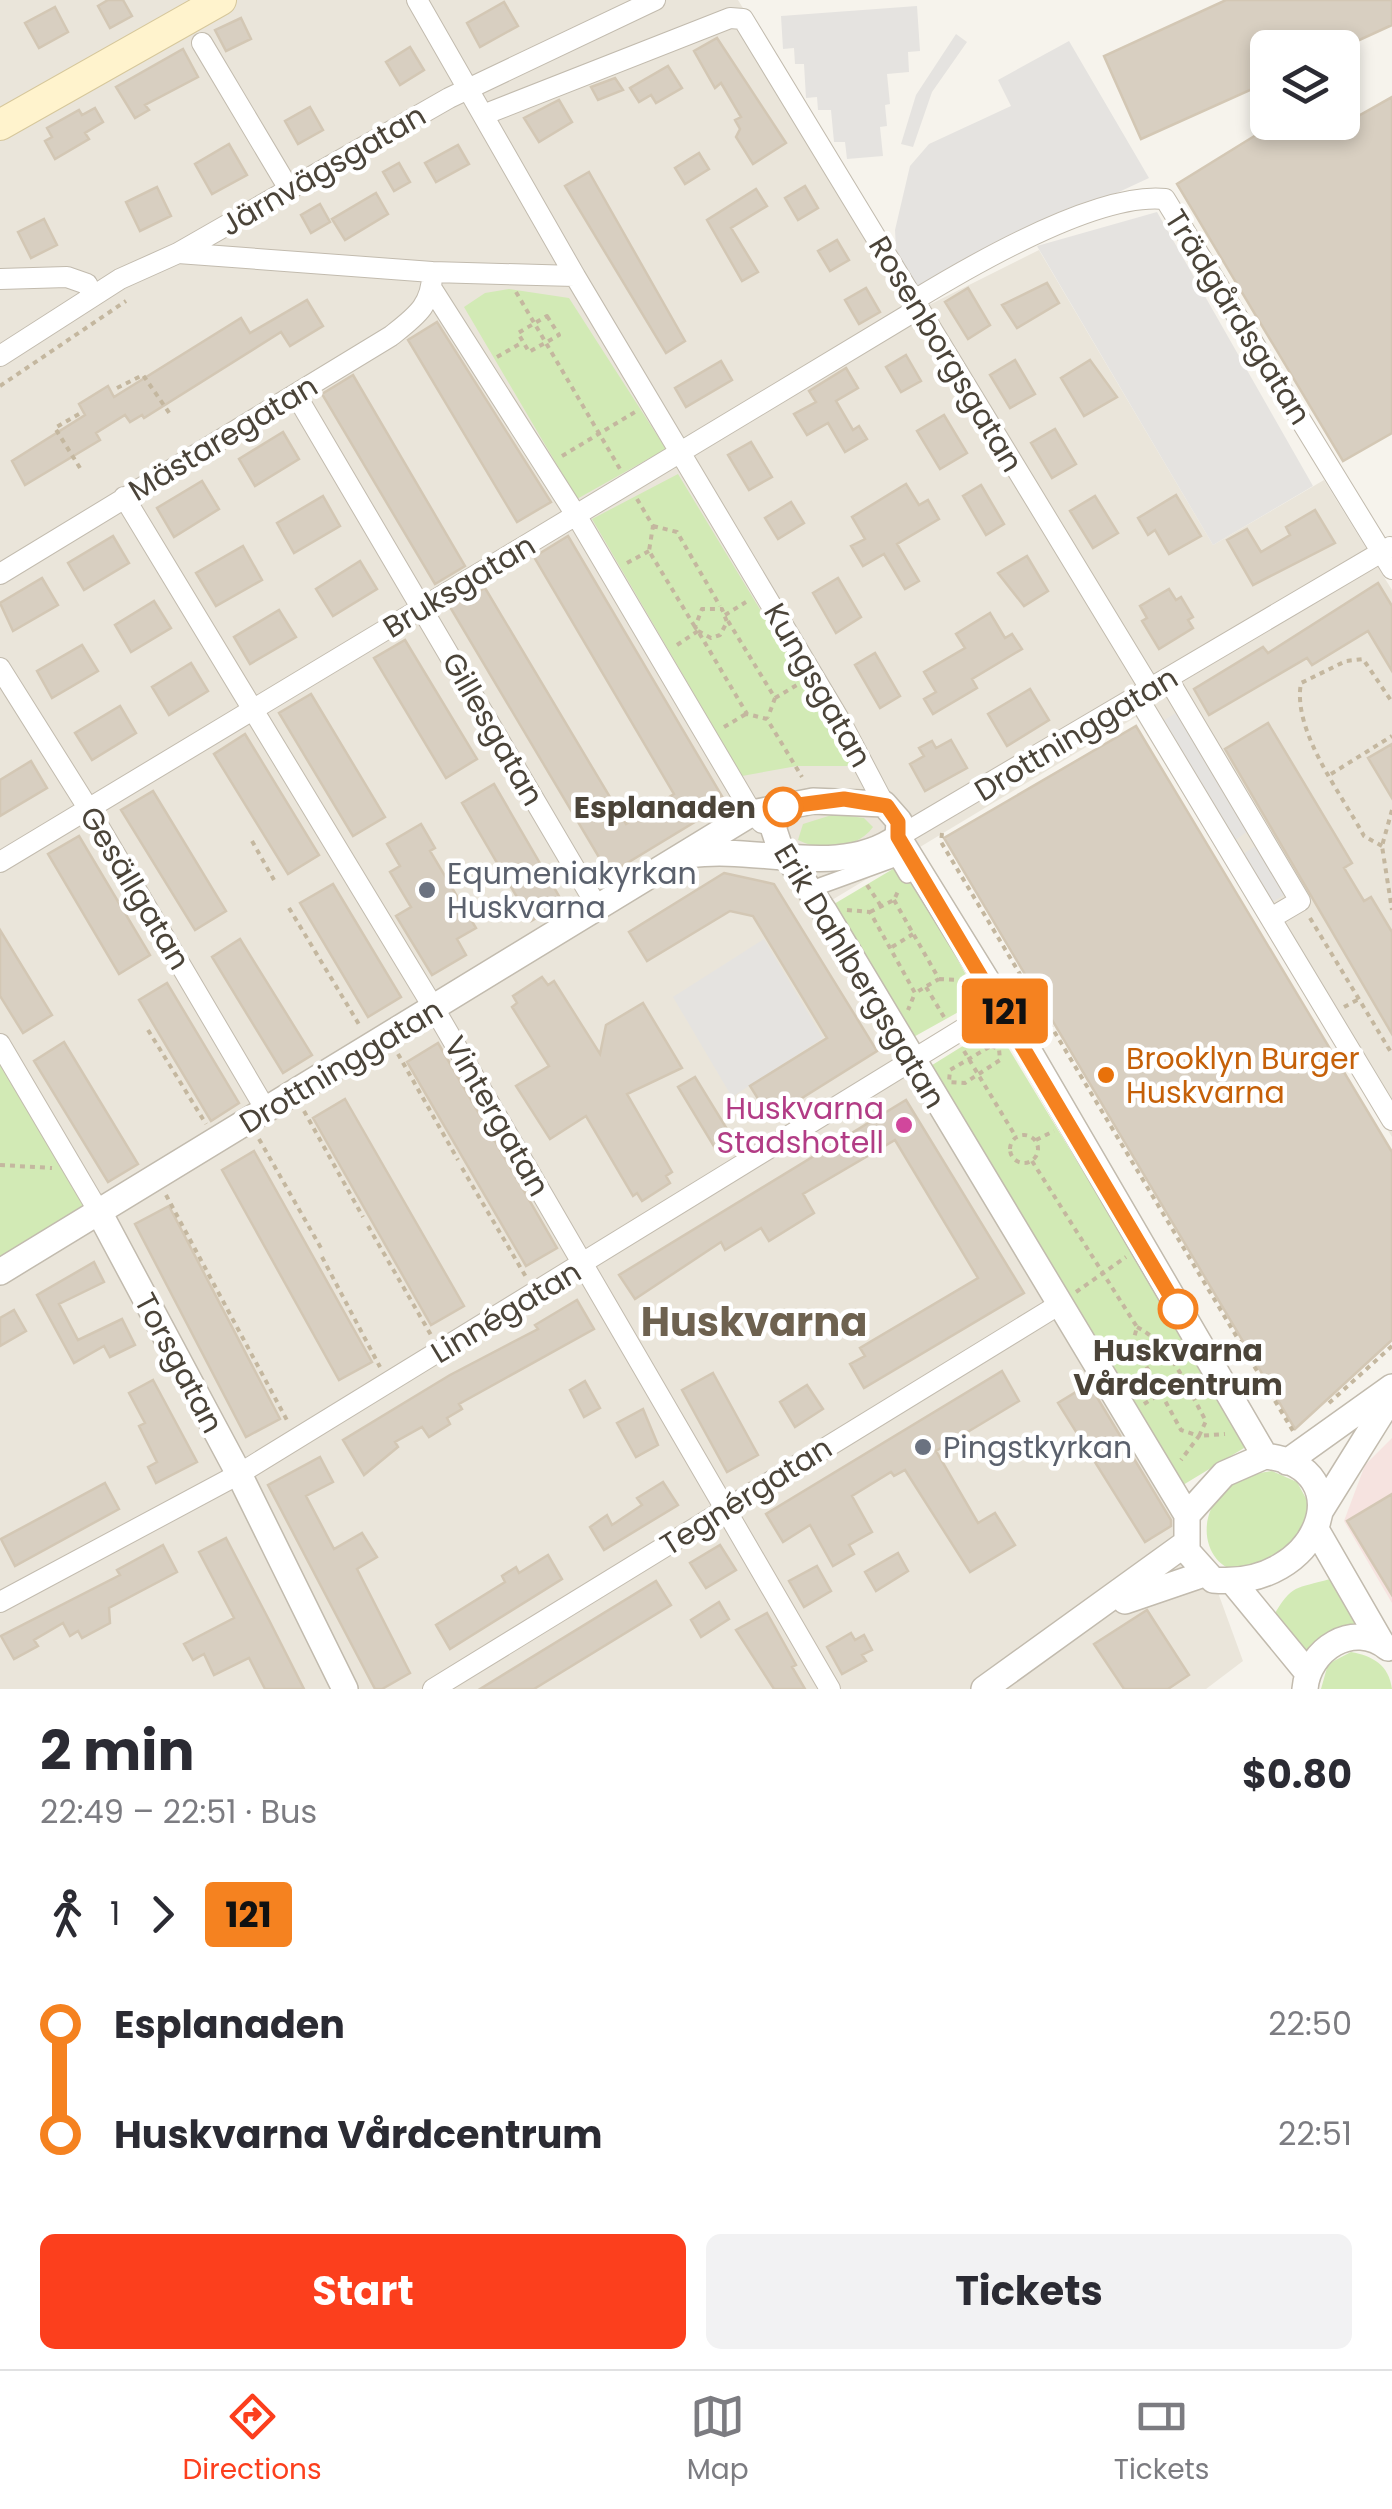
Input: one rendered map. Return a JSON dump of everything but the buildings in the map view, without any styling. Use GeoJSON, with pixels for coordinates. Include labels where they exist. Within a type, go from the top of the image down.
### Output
{"type":"FeatureCollection","features":[{"type":"Feature","properties":{"kind":"main road"},"geometry":{"type":"LineString","coordinates":[[0,125],[221,0]]}},
{"type":"Feature","properties":{"kind":"street","name":"Kungsgatan"},"geometry":{"type":"LineString","coordinates":[[417,0],[575,276],[814,676],[900,826],[898,837],[1002,1005],[1250,1432],[1276,1459]]}},
{"type":"Feature","properties":{"kind":"street","name":"Järnvägsgatan"},"geometry":{"type":"LineString","coordinates":[[0,356],[93,296],[178,253],[470,90],[655,0]]}},
{"type":"Feature","properties":{"kind":"street","name":"Rosenborgsgatan"},"geometry":{"type":"LineString","coordinates":[[483,115],[606,64],[730,18],[743,18],[1152,689],[1230,851],[1392,1120]]}},
{"type":"Feature","properties":{"kind":"street"},"geometry":{"type":"LineString","coordinates":[[202,42],[289,189]]}},
{"type":"Feature","properties":{"kind":"street","name":"Trädgårdsgatan"},"geometry":{"type":"LineString","coordinates":[[915,305],[968,268],[1108,205],[1134,198],[1165,199],[1388,555]]}},
{"type":"Feature","properties":{"kind":"street"},"geometry":{"type":"LineString","coordinates":[[178,253],[432,280],[505,274],[575,276]]}},
{"type":"Feature","properties":{"kind":"street"},"geometry":{"type":"LineString","coordinates":[[0,279],[67,277],[87,284],[93,296]]}},
{"type":"Feature","properties":{"kind":"street","name":"Erik Dahlbergsgatan"},"geometry":{"type":"LineString","coordinates":[[432,280],[752,813],[780,843],[1187,1515]]}},
{"type":"Feature","properties":{"kind":"street","name":"Mästaregatan"},"geometry":{"type":"LineString","coordinates":[[0,574],[391,336],[424,309],[432,280]]}},
{"type":"Feature","properties":{"kind":"street","name":"Bruksgatan"},"geometry":{"type":"LineString","coordinates":[[0,862],[576,515],[915,305]]}},
{"type":"Feature","properties":{"kind":"street","name":"Gillesgatan"},"geometry":{"type":"LineString","coordinates":[[296,395],[598,908]]}},
{"type":"Feature","properties":{"kind":"street","name":"Vintergatan"},"geometry":{"type":"LineString","coordinates":[[124,498],[435,1010],[830,1689]]}},
{"type":"Feature","properties":{"kind":"street","name":"Drottninggatan"},"geometry":{"type":"LineString","coordinates":[[680,857],[780,843],[807,860],[836,858],[898,837],[1388,555]]}},
{"type":"Feature","properties":{"kind":"street","name":"Gesällgatan"},"geometry":{"type":"LineString","coordinates":[[0,668],[88,808],[266,1110]]}},
{"type":"Feature","properties":{"kind":"street"},"geometry":{"type":"LineString","coordinates":[[1152,689],[1260,834],[1300,901],[1271,918]]}},
{"type":"Feature","properties":{"kind":"street","name":"Drottninggatan"},"geometry":{"type":"LineString","coordinates":[[0,1272],[752,813],[844,799],[887,808]]}},
{"type":"Feature","properties":{"kind":"street"},"geometry":{"type":"LineString","coordinates":[[780,843],[783,807]]}},
{"type":"Feature","properties":{"kind":"street"},"geometry":{"type":"LineString","coordinates":[[887,808],[931,820]]}},
{"type":"Feature","properties":{"kind":"street"},"geometry":{"type":"LineString","coordinates":[[1230,851],[1260,834]]}},
{"type":"Feature","properties":{"kind":"street"},"geometry":{"type":"LineString","coordinates":[[820,886],[897,858],[907,874]]}},
{"type":"Feature","properties":{"kind":"street","name":"Linnégatan"},"geometry":{"type":"LineString","coordinates":[[0,1602],[239,1474],[584,1266],[1002,1005]]}},
{"type":"Feature","properties":{"kind":"street","name":"Torsgatan"},"geometry":{"type":"LineString","coordinates":[[0,1044],[99,1212],[239,1474],[345,1689]]}},
{"type":"Feature","properties":{"kind":"street","name":"Tegnérgatan"},"geometry":{"type":"LineString","coordinates":[[433,1689],[1060,1304]]}},
{"type":"Feature","properties":{"kind":"street"},"geometry":{"type":"LineString","coordinates":[[1392,1388],[1276,1459],[1224,1474],[1187,1515],[1185,1544],[1204,1574],[1213,1580],[1233,1582],[1282,1567],[1297,1557],[1374,1420],[1392,1396]]}},
{"type":"Feature","properties":{"kind":"street"},"geometry":{"type":"LineString","coordinates":[[1276,1459],[1310,1482],[1319,1520],[1386,1647]]}},
{"type":"Feature","properties":{"kind":"street"},"geometry":{"type":"LineString","coordinates":[[984,1689],[1185,1544]]}},
{"type":"Feature","properties":{"kind":"street"},"geometry":{"type":"LineString","coordinates":[[1088,1615],[1204,1574]]}},
{"type":"Feature","properties":{"kind":"street"},"geometry":{"type":"LineString","coordinates":[[1233,1582],[1306,1680],[1317,1655],[1338,1641],[1386,1647]]}},
{"type":"Feature","properties":{"kind":"path"},"geometry":{"type":"LineString","coordinates":[[505,274],[653,526],[649,550],[747,714]]}},
{"type":"Feature","properties":{"kind":"path"},"geometry":{"type":"LineString","coordinates":[[0,386],[135,294]]}},
{"type":"Feature","properties":{"kind":"path"},"geometry":{"type":"LineString","coordinates":[[547,316],[558,335],[530,352],[518,333],[534,323],[547,316]]}},
{"type":"Feature","properties":{"kind":"path"},"geometry":{"type":"LineString","coordinates":[[482,366],[523,342]]}},
{"type":"Feature","properties":{"kind":"path"},"geometry":{"type":"LineString","coordinates":[[117,388],[144,376],[170,414]]}},
{"type":"Feature","properties":{"kind":"path"},"geometry":{"type":"LineString","coordinates":[[546,466],[651,402]]}},
{"type":"Feature","properties":{"kind":"path"},"geometry":{"type":"LineString","coordinates":[[78,414],[55,428],[80,468]]}},
{"type":"Feature","properties":{"kind":"path"},"geometry":{"type":"LineString","coordinates":[[653,526],[677,532],[775,698]]}},
{"type":"Feature","properties":{"kind":"path"},"geometry":{"type":"LineString","coordinates":[[610,574],[649,550]]}},
{"type":"Feature","properties":{"kind":"path"},"geometry":{"type":"LineString","coordinates":[[660,657],[697,629],[702,608],[724,614],[763,592]]}},
{"type":"Feature","properties":{"kind":"path"},"geometry":{"type":"LineString","coordinates":[[697,629],[706,637],[720,635],[724,614]]}},
{"type":"Feature","properties":{"kind":"path"},"geometry":{"type":"LineString","coordinates":[[1382,846],[1364,836],[1302,726],[1297,704],[1301,682],[1346,661],[1363,659],[1392,702]]}},
{"type":"Feature","properties":{"kind":"path"},"geometry":{"type":"LineString","coordinates":[[767,719],[775,698],[814,676]]}},
{"type":"Feature","properties":{"kind":"path"},"geometry":{"type":"LineString","coordinates":[[707,737],[747,714],[767,719],[802,777]]}},
{"type":"Feature","properties":{"kind":"path"},"geometry":{"type":"LineString","coordinates":[[1331,774],[1392,736]]}},
{"type":"Feature","properties":{"kind":"path"},"geometry":{"type":"LineString","coordinates":[[1392,810],[1390,831],[1382,846],[1392,910]]}},
{"type":"Feature","properties":{"kind":"path"},"geometry":{"type":"LineString","coordinates":[[931,820],[942,828],[941,842],[994,934],[1294,1433]]}},
{"type":"Feature","properties":{"kind":"path"},"geometry":{"type":"LineString","coordinates":[[252,841],[274,880]]}},
{"type":"Feature","properties":{"kind":"path"},"geometry":{"type":"LineString","coordinates":[[838,910],[870,912],[894,900],[907,874]]}},
{"type":"Feature","properties":{"kind":"path"},"geometry":{"type":"LineString","coordinates":[[894,900],[939,979],[915,992],[908,1011]]}},
{"type":"Feature","properties":{"kind":"path"},"geometry":{"type":"LineString","coordinates":[[1300,901],[1392,1054]]}},
{"type":"Feature","properties":{"kind":"path"},"geometry":{"type":"LineString","coordinates":[[290,908],[362,1030]]}},
{"type":"Feature","properties":{"kind":"path"},"geometry":{"type":"LineString","coordinates":[[870,912],[915,992]]}},
{"type":"Feature","properties":{"kind":"path"},"geometry":{"type":"LineString","coordinates":[[890,948],[913,934]]}},
{"type":"Feature","properties":{"kind":"path"},"geometry":{"type":"LineString","coordinates":[[926,987],[1016,1137]]}},
{"type":"Feature","properties":{"kind":"path"},"geometry":{"type":"LineString","coordinates":[[148,1030],[206,1124]]}},
{"type":"Feature","properties":{"kind":"path"},"geometry":{"type":"LineString","coordinates":[[986,1048],[999,1049],[1000,1060],[979,1075],[959,1085],[949,1082],[950,1070],[968,1058],[986,1048]]}},
{"type":"Feature","properties":{"kind":"path"},"geometry":{"type":"LineString","coordinates":[[398,1054],[458,1160]]}},
{"type":"Feature","properties":{"kind":"path"},"geometry":{"type":"LineString","coordinates":[[304,1111],[363,1217]]}},
{"type":"Feature","properties":{"kind":"path"},"geometry":{"type":"LineString","coordinates":[[1027,1135],[1036,1140],[1039,1149],[1032,1161],[1024,1164],[1012,1158],[1010,1148],[1016,1137],[1027,1135]]}},
{"type":"Feature","properties":{"kind":"path"},"geometry":{"type":"LineString","coordinates":[[259,1139],[321,1248]]}},
{"type":"Feature","properties":{"kind":"path"},"geometry":{"type":"LineString","coordinates":[[1032,1161],[1137,1327],[1157,1337],[1206,1421],[1166,1480]]}},
{"type":"Feature","properties":{"kind":"path"},"geometry":{"type":"LineString","coordinates":[[0,1165],[56,1168],[62,1176]]}},
{"type":"Feature","properties":{"kind":"path"},"geometry":{"type":"LineString","coordinates":[[462,1168],[528,1281]]}},
{"type":"Feature","properties":{"kind":"path"},"geometry":{"type":"LineString","coordinates":[[166,1195],[291,1428]]}},
{"type":"Feature","properties":{"kind":"path"},"geometry":{"type":"LineString","coordinates":[[368,1226],[433,1339]]}},
{"type":"Feature","properties":{"kind":"path"},"geometry":{"type":"LineString","coordinates":[[1060,1304],[1142,1246]]}},
{"type":"Feature","properties":{"kind":"path"},"geometry":{"type":"LineString","coordinates":[[322,1257],[382,1371]]}},
{"type":"Feature","properties":{"kind":"path"},"geometry":{"type":"LineString","coordinates":[[1137,1327],[1133,1342],[1181,1430],[1198,1436],[1250,1432]]}},
{"type":"Feature","properties":{"kind":"path"},"geometry":{"type":"LineString","coordinates":[[1326,1406],[1392,1346]]}},
{"type":"Feature","properties":{"kind":"path"},"geometry":{"type":"LineString","coordinates":[[1126,1413],[1210,1363]]}},
{"type":"Feature","properties":{"kind":"shaded area"},"geometry":{"type":"Polygon","coordinates":[[[0,0],[738,0],[927,306],[1039,250],[1213,545],[1324,480],[1392,590],[1392,1137],[1136,717],[817,909],[1179,1486],[1243,1661],[1206,1689],[0,1689],[0,0]]]}},
{"type":"Feature","properties":{"kind":"shaded area"},"geometry":{"type":"Polygon","coordinates":[[[917,6],[920,51],[908,52],[909,72],[887,74],[890,104],[885,105],[887,126],[880,127],[883,156],[847,159],[845,142],[834,142],[831,110],[818,110],[817,97],[806,98],[804,64],[795,64],[794,48],[783,49],[781,16],[917,6]]]}},
{"type":"Feature","properties":{"kind":"shaded area"},"geometry":{"type":"Polygon","coordinates":[[[956,34],[967,42],[932,92],[913,147],[901,144],[916,95],[956,34]]]}},
{"type":"Feature","properties":{"kind":"shaded area"},"geometry":{"type":"Polygon","coordinates":[[[1069,41],[1149,178],[964,264],[916,293],[896,249],[895,230],[910,166],[929,144],[1011,106],[998,80],[1069,41]]]}},
{"type":"Feature","properties":{"kind":"shaded area"},"geometry":{"type":"Polygon","coordinates":[[[1157,212],[1313,486],[1213,545],[1037,246],[1157,212]]]}},
{"type":"Feature","properties":{"kind":"shaded area"},"geometry":{"type":"Polygon","coordinates":[[[1176,713],[1183,714],[1251,829],[1231,843],[1161,722],[1176,713]]]}},
{"type":"Feature","properties":{"kind":"shaded area"},"geometry":{"type":"Polygon","coordinates":[[[1259,844],[1289,892],[1269,904],[1240,856],[1259,844]]]}},
{"type":"Feature","properties":{"kind":"shaded area"},"geometry":{"type":"Polygon","coordinates":[[[764,939],[823,1038],[732,1097],[673,997],[764,939]]]}},
{"type":"Feature","properties":{"kind":"shaded area"},"geometry":{"type":"Polygon","coordinates":[[[1392,1438],[1392,1603],[1344,1521],[1365,1465],[1392,1438]]]}},
{"type":"Feature","properties":{"kind":"green space"},"geometry":{"type":"Polygon","coordinates":[[[509,289],[569,298],[666,449],[577,499],[464,307],[485,293],[509,289]]]}},
{"type":"Feature","properties":{"kind":"green space","name":"Esplanaden"},"geometry":{"type":"Polygon","coordinates":[[[678,474],[855,766],[797,766],[742,776],[592,519],[678,474]]]}},
{"type":"Feature","properties":{"kind":"green space"},"geometry":{"type":"Polygon","coordinates":[[[835,814],[864,818],[873,827],[858,840],[838,846],[817,846],[798,840],[803,824],[835,814]]]}},
{"type":"Feature","properties":{"kind":"green space"},"geometry":{"type":"Polygon","coordinates":[[[898,866],[912,878],[980,1000],[910,1039],[829,907],[898,866]]]}},
{"type":"Feature","properties":{"kind":"green space"},"geometry":{"type":"Polygon","coordinates":[[[995,1026],[1249,1445],[1183,1485],[929,1067],[995,1026]]]}},
{"type":"Feature","properties":{"kind":"green space"},"geometry":{"type":"Polygon","coordinates":[[[0,1063],[84,1206],[0,1257],[0,1063]]]}},
{"type":"Feature","properties":{"kind":"green space"},"geometry":{"type":"Polygon","coordinates":[[[1272,1471],[1297,1482],[1308,1502],[1305,1522],[1286,1549],[1259,1568],[1236,1570],[1218,1561],[1208,1543],[1207,1522],[1217,1500],[1238,1481],[1272,1471]]]}},
{"type":"Feature","properties":{"kind":"green space"},"geometry":{"type":"Polygon","coordinates":[[[1330,1579],[1360,1630],[1306,1657],[1273,1617],[1296,1589],[1330,1579]]]}},
{"type":"Feature","properties":{"kind":"green space"},"geometry":{"type":"Polygon","coordinates":[[[1351,1652],[1379,1663],[1392,1689],[1321,1689],[1328,1664],[1351,1652]]]}},
{"type":"Feature","properties":{"kind":"bus line","name":"121"},"geometry":{"type":"LineString","coordinates":[[783,807],[844,799],[887,806],[898,822],[898,837],[1002,1005],[1178,1309]]}},
{"type":"Feature","properties":{"kind":"place","name":"Esplanaden"},"geometry":{"type":"Point","coordinates":[783,807]}},
{"type":"Feature","properties":{"kind":"place","name":"Equmeniakyrkan Huskvarna"},"geometry":{"type":"Point","coordinates":[427,890]}},
{"type":"Feature","properties":{"kind":"place","name":"Brooklyn Burger Huskvarna"},"geometry":{"type":"Point","coordinates":[1106,1075]}},
{"type":"Feature","properties":{"kind":"place","name":"Huskvarna Stadshotell"},"geometry":{"type":"Point","coordinates":[904,1125]}},
{"type":"Feature","properties":{"kind":"place","name":"Huskvarna Vårdcentrum"},"geometry":{"type":"Point","coordinates":[1178,1309]}},
{"type":"Feature","properties":{"kind":"place","name":"Pingstkyrkan"},"geometry":{"type":"Point","coordinates":[923,1447]}},
{"type":"Feature","properties":{"kind":"district","name":"Huskvarna"},"geometry":{"type":"Point","coordinates":[754,1322]}}]}
